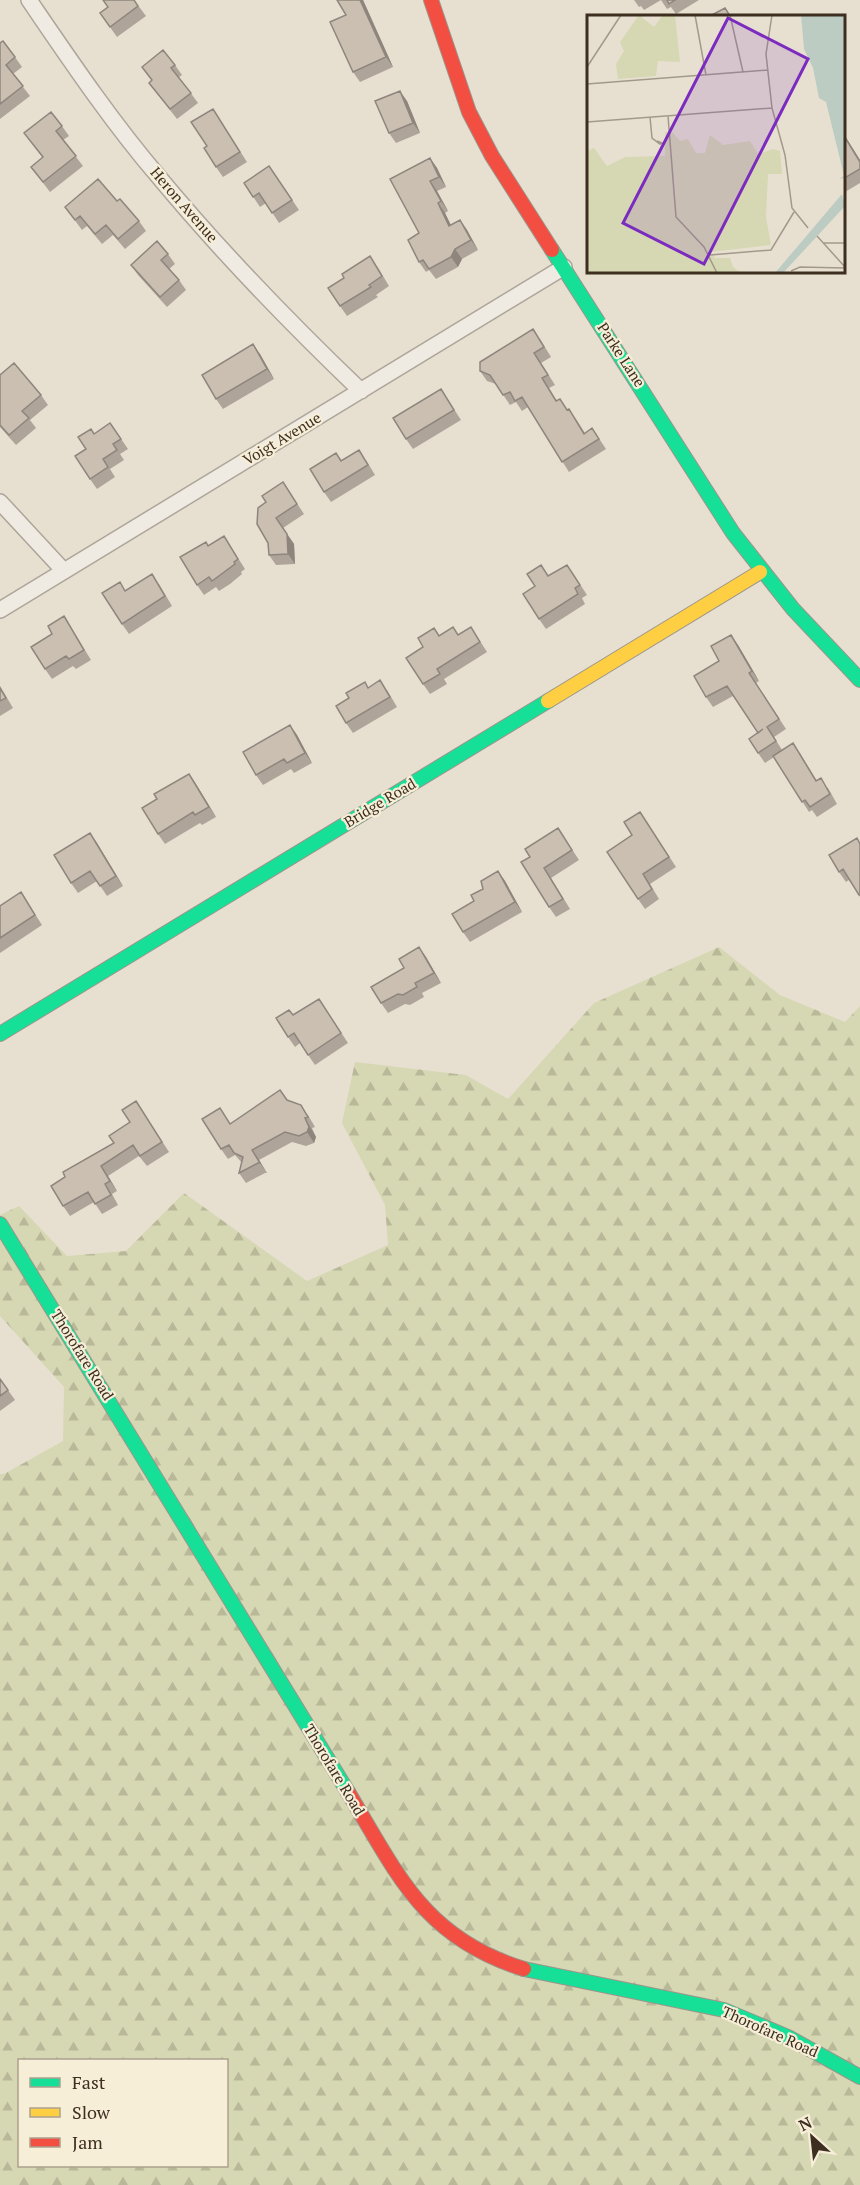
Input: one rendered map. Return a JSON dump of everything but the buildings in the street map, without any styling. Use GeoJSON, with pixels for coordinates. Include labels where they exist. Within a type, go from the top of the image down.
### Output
{"type":"FeatureCollection","features":[{"type":"Feature","properties":{"kind":"street","name":"Heron Avenue"},"geometry":{"type":"LineString","coordinates":[[29,0],[92,89],[158,176],[273,305],[361,391]]}},
{"type":"Feature","properties":{"kind":"street","name":"Parke Lane"},"geometry":{"type":"LineString","coordinates":[[431,0],[457,81],[479,135],[760,572],[788,605],[860,680]]}},
{"type":"Feature","properties":{"kind":"street","name":"Voigt Avenue"},"geometry":{"type":"LineString","coordinates":[[0,610],[564,267]]}},
{"type":"Feature","properties":{"kind":"street"},"geometry":{"type":"LineString","coordinates":[[0,502],[64,571]]}},
{"type":"Feature","properties":{"kind":"street","name":"Bridge Road"},"geometry":{"type":"LineString","coordinates":[[0,1034],[760,572]]}},
{"type":"Feature","properties":{"kind":"street","name":"Thorofare Road"},"geometry":{"type":"LineString","coordinates":[[0,1224],[403,1882],[423,1909],[457,1939],[501,1963],[723,2010],[788,2037],[860,2077]]}},
{"type":"Feature","properties":{"kind":"green space"},"geometry":{"type":"Polygon","coordinates":[[[719,947],[780,995],[845,1022],[860,1006],[860,2185],[0,2185],[0,1474],[4,1474],[63,1441],[64,1387],[0,1316],[0,1215],[19,1206],[67,1256],[126,1251],[184,1193],[307,1281],[388,1245],[385,1205],[342,1123],[355,1062],[466,1075],[508,1099],[594,1003],[719,947]]]}},
{"type":"Feature","properties":{"kind":"traffic: fast"},"geometry":{"type":"LineString","coordinates":[[552,250],[733,533],[793,609],[860,680]]}},
{"type":"Feature","properties":{"kind":"traffic: fast"},"geometry":{"type":"LineString","coordinates":[[0,1034],[548,701]]}},
{"type":"Feature","properties":{"kind":"traffic: fast"},"geometry":{"type":"LineString","coordinates":[[0,1224],[348,1792]]}},
{"type":"Feature","properties":{"kind":"traffic: fast"},"geometry":{"type":"LineString","coordinates":[[524,1969],[724,2010],[788,2037],[860,2077]]}},
{"type":"Feature","properties":{"kind":"traffic: slow"},"geometry":{"type":"LineString","coordinates":[[548,701],[760,572]]}},
{"type":"Feature","properties":{"kind":"traffic: jam"},"geometry":{"type":"LineString","coordinates":[[431,0],[469,112],[492,156],[552,250]]}},
{"type":"Feature","properties":{"kind":"traffic: jam"},"geometry":{"type":"LineString","coordinates":[[348,1792],[399,1876],[417,1900],[461,1940],[490,1956],[524,1969]]}}]}
